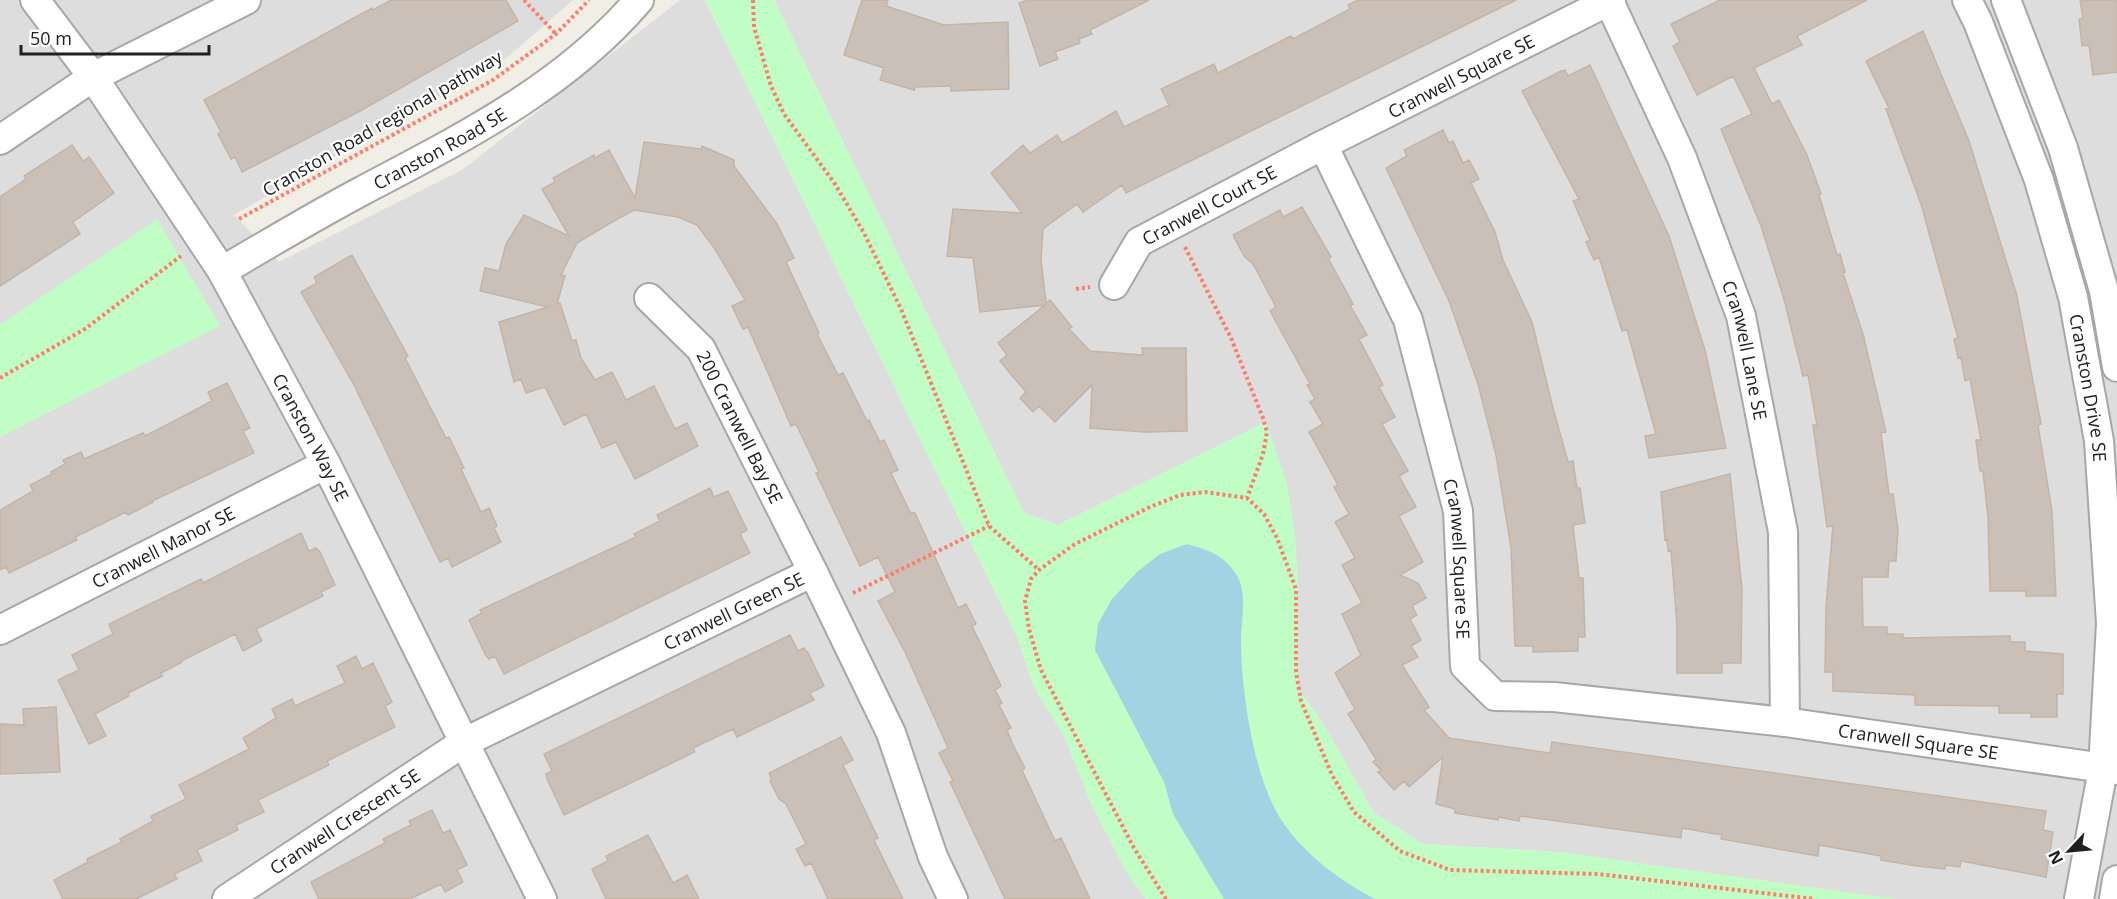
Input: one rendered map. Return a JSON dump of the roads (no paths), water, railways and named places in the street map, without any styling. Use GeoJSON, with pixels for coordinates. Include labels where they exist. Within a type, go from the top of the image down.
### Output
{"type":"FeatureCollection","features":[{"type":"Feature","properties":{"kind":"street","name":"Cranston Way SE"},"geometry":{"type":"LineString","coordinates":[[35,0],[93,77],[222,271],[326,464],[542,899]]}},
{"type":"Feature","properties":{"kind":"street"},"geometry":{"type":"LineString","coordinates":[[0,140],[93,77],[212,8],[246,0]]}},
{"type":"Feature","properties":{"kind":"street","name":"Cranston Road SE"},"geometry":{"type":"LineString","coordinates":[[222,271],[310,219],[493,121],[575,63],[639,0]]}},
{"type":"Feature","properties":{"kind":"street","name":"Cranston Drive SE"},"geometry":{"type":"LineString","coordinates":[[1967,0],[1978,22],[2039,180],[2073,297],[2108,440],[2111,623],[2110,770],[2079,899]]}},
{"type":"Feature","properties":{"kind":"street","name":"Cranston Drive SE"},"geometry":{"type":"LineString","coordinates":[[2006,0],[2063,148],[2104,291],[2117,367]]}},
{"type":"Feature","properties":{"kind":"street","name":"Cranwell Square SE"},"geometry":{"type":"LineString","coordinates":[[1610,1],[1323,145],[1408,320],[1458,511],[1465,666],[1495,696],[1554,697],[1785,722],[2110,770]]}},
{"type":"Feature","properties":{"kind":"street","name":"Cranwell Lane SE"},"geometry":{"type":"LineString","coordinates":[[1610,1],[1682,158],[1741,316],[1783,532],[1785,722]]}},
{"type":"Feature","properties":{"kind":"street","name":"Cranwell Court SE"},"geometry":{"type":"LineString","coordinates":[[1113,285],[1139,242],[1323,145]]}},
{"type":"Feature","properties":{"kind":"street","name":"200 Cranwell Bay SE"},"geometry":{"type":"LineString","coordinates":[[649,298],[700,349],[813,572]]}},
{"type":"Feature","properties":{"kind":"street","name":"Cranwell Manor SE"},"geometry":{"type":"LineString","coordinates":[[0,630],[326,464]]}},
{"type":"Feature","properties":{"kind":"street","name":"Cranwell Green SE"},"geometry":{"type":"LineString","coordinates":[[463,742],[813,572],[891,733],[933,857],[953,899]]}},
{"type":"Feature","properties":{"kind":"street","name":"Cranwell Crescent SE"},"geometry":{"type":"LineString","coordinates":[[227,899],[463,742]]}},
{"type":"Feature","properties":{"kind":"street"},"geometry":{"type":"LineString","coordinates":[[2114,899],[2117,880]]}},
{"type":"Feature","properties":{"kind":"water"},"geometry":{"type":"Polygon","coordinates":[[[1187,544],[1209,551],[1221,558],[1236,574],[1240,582],[1243,599],[1242,665],[1247,712],[1257,760],[1272,803],[1282,821],[1301,845],[1336,875],[1375,899],[1224,899],[1173,814],[1164,782],[1095,650],[1098,624],[1112,599],[1137,572],[1160,554],[1187,544]]]}}]}
